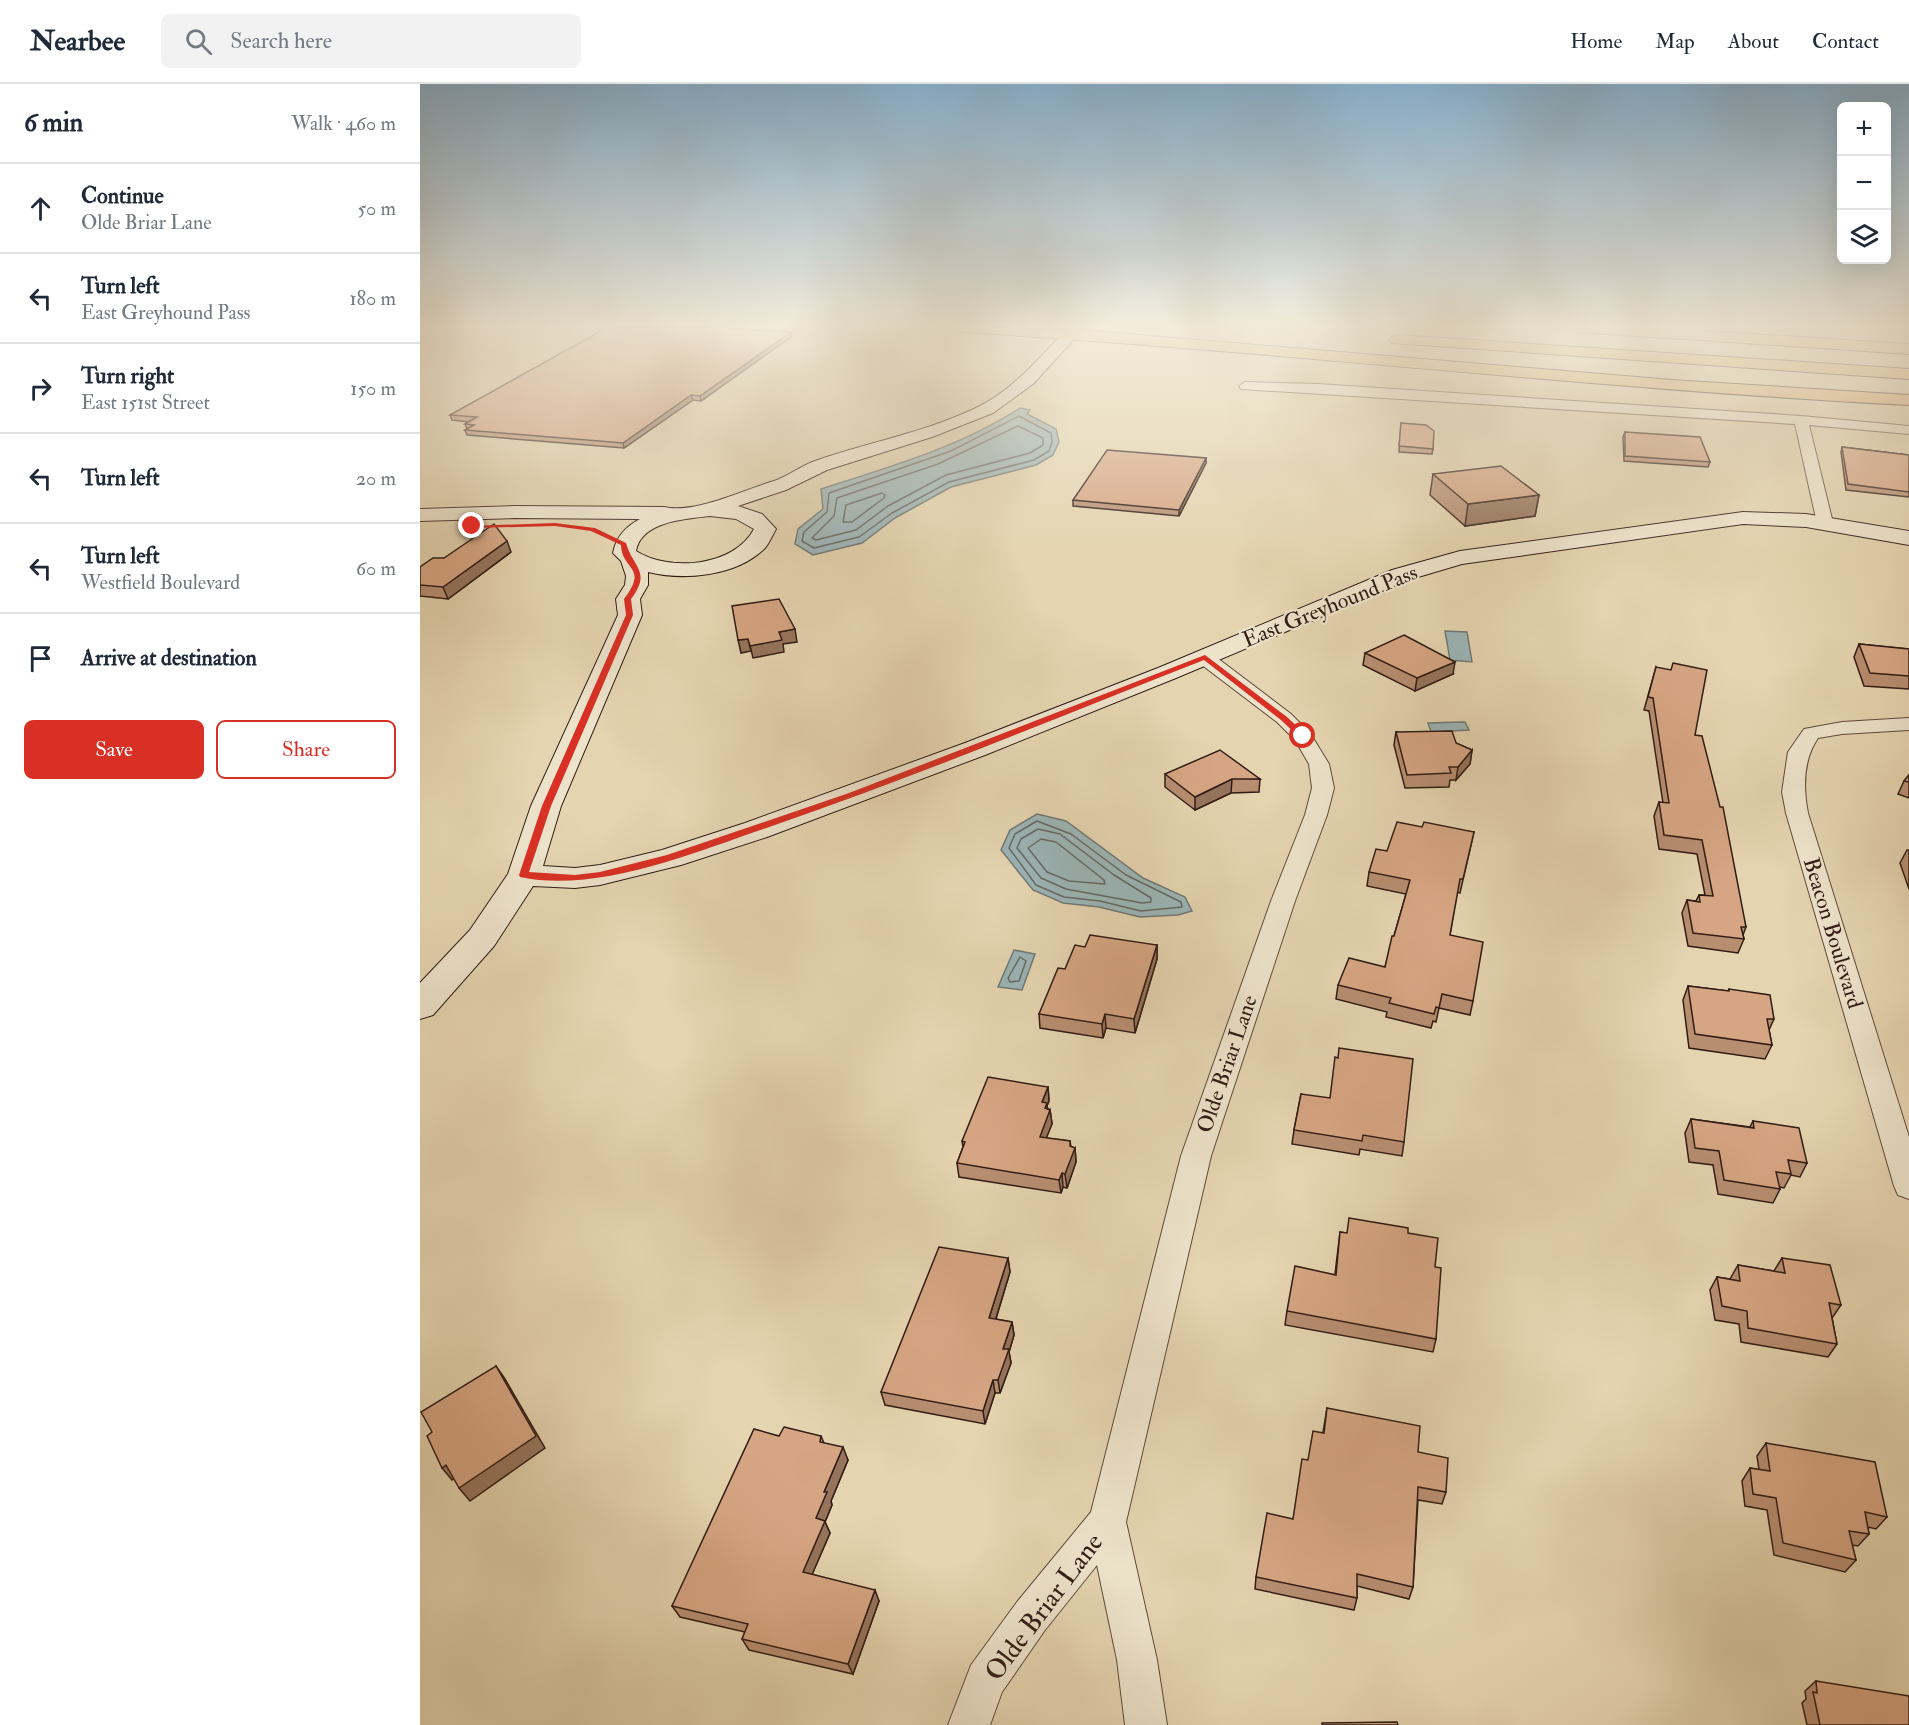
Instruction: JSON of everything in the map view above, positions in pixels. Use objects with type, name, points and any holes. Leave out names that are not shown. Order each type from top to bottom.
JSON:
[{"type":"street","points":[[961,419],[982,404]]},
{"type":"street","points":[[710,510],[767,488],[779,486],[820,466],[925,433],[987,409],[995,404]]},
{"type":"street","points":[[1553,404],[1800,420],[1909,430]]},
{"type":"street","points":[[1800,420],[1825,523]]},
{"type":"street","points":[[760,521],[770,498],[781,490],[779,486]]},
{"type":"street","points":[[420,515],[710,510],[748,515],[760,521],[765,529],[763,539],[754,549],[738,558],[716,564],[668,570],[647,567],[617,544],[582,527],[555,524],[420,530]]},
{"type":"street","points":[[617,544],[646,525],[687,512]]},
{"type":"street","name":"East Greyhound Pass","points":[[524,875],[575,878],[600,875],[670,858],[852,795],[1205,657],[1415,569],[1460,558],[1743,518],[1782,518],[1825,523],[1909,538]]},
{"type":"street","points":[[617,544],[639,575],[637,586],[628,599],[630,615]]},
{"type":"street","points":[[420,1006],[482,938],[524,875],[546,806],[630,615],[660,593],[716,564]]},
{"type":"street","name":"Olde Briar Lane","points":[[969,1725],[986,1680],[1031,1616],[1107,1522],[1196,1156],[1283,902],[1316,815],[1323,788],[1318,764],[1303,736],[1284,718],[1205,657]]},
{"type":"street","name":"Beacon Boulevard","points":[[1909,724],[1810,733],[1798,752],[1793,792],[1800,824],[1909,1186]]},
{"type":"street","name":"Olde Briar Lane","points":[[1107,1522],[1137,1660],[1146,1725]]},
{"type":"water","points":[[1020,408],[1030,410],[1027,414],[1056,429],[1059,442],[1053,455],[1036,465],[951,487],[895,518],[862,543],[813,555],[795,544],[798,529],[823,509],[821,489],[949,445]]},
{"type":"water","points":[[1445,631],[1467,632],[1472,662],[1450,660]]},
{"type":"water","points":[[1465,722],[1469,730],[1431,732],[1428,723]]},
{"type":"water","points":[[1037,814],[1066,821],[1143,878],[1185,897],[1192,911],[1178,915],[1140,917],[1099,907],[1063,903],[1033,890],[1001,850],[1010,830]]},
{"type":"water","points":[[1014,950],[1035,954],[1022,990],[998,987]]},
{"type":"building","points":[[471,404],[679,404],[623,443],[465,430],[474,425],[465,424],[477,417],[450,415]]},
{"type":"building","points":[[1401,423],[1426,425],[1434,431],[1433,449],[1399,446]]},
{"type":"building","points":[[1625,432],[1700,437],[1710,462],[1625,456]]},
{"type":"building","points":[[1842,447],[1909,455],[1909,492],[1848,484]]},
{"type":"building","points":[[1107,450],[1206,458],[1179,510],[1073,500]]},
{"type":"building","points":[[1501,466],[1539,495],[1468,504],[1433,474]]},
{"type":"building","points":[[494,524],[507,541],[443,587],[420,585],[420,567],[433,558],[444,558]]},
{"type":"building","points":[[779,599],[795,629],[779,632],[782,640],[750,646],[748,639],[738,640],[732,606]]},
{"type":"building","points":[[1404,635],[1455,662],[1417,678],[1365,653]]},
{"type":"building","points":[[1859,644],[1909,649],[1909,676],[1870,673]]},
{"type":"building","points":[[1673,663],[1707,670],[1695,735],[1702,736],[1720,807],[1723,807],[1746,927],[1741,927],[1744,939],[1693,933],[1687,900],[1700,902],[1699,895],[1713,896],[1702,840],[1664,835],[1659,802],[1669,803],[1653,698],[1648,697],[1656,667],[1671,670]]},
{"type":"building","points":[[1452,731],[1456,743],[1472,750],[1458,767],[1449,767],[1451,773],[1407,775],[1396,732]]},
{"type":"building","points":[[1220,750],[1260,779],[1232,779],[1195,797],[1165,774]]},
{"type":"building","points":[[1397,822],[1422,827],[1424,822],[1474,832],[1463,879],[1460,879],[1450,935],[1483,942],[1473,1001],[1442,994],[1439,1008],[1436,1007],[1434,1014],[1389,1003],[1391,998],[1338,985],[1349,958],[1385,967],[1392,936],[1394,936],[1410,880],[1369,872],[1376,849],[1387,851]]},
{"type":"building","points":[[1090,935],[1157,945],[1134,1019],[1105,1014],[1102,1024],[1039,1014],[1058,968],[1065,969],[1075,945],[1085,947]]},
{"type":"building","points":[[1688,986],[1770,995],[1774,1019],[1767,1019],[1772,1045],[1695,1034]]},
{"type":"building","points":[[1339,1048],[1413,1059],[1404,1142],[1363,1135],[1362,1141],[1294,1130],[1301,1094],[1330,1098],[1335,1057],[1338,1058]]},
{"type":"building","points":[[988,1077],[1048,1087],[1042,1102],[1047,1103],[1045,1108],[1050,1110],[1040,1137],[1070,1141],[1070,1146],[1075,1148],[1065,1174],[1062,1173],[1059,1180],[957,1163],[965,1142],[962,1141]]},
{"type":"building","points":[[1691,1119],[1754,1128],[1753,1121],[1799,1128],[1807,1163],[1788,1160],[1791,1174],[1776,1172],[1780,1189],[1724,1180],[1719,1151],[1695,1148]]},
{"type":"building","points":[[1349,1218],[1408,1228],[1408,1233],[1438,1238],[1435,1267],[1441,1268],[1436,1339],[1287,1311],[1295,1266],[1336,1275],[1340,1232],[1347,1233]]},
{"type":"building","points":[[939,1247],[1008,1258],[989,1318],[1012,1322],[1003,1349],[1009,1349],[998,1380],[993,1380],[983,1411],[881,1392]]},
{"type":"building","points":[[1782,1258],[1830,1265],[1841,1305],[1829,1303],[1837,1344],[1748,1328],[1747,1311],[1722,1306],[1717,1277],[1740,1281],[1738,1265],[1785,1273]]},
{"type":"building","points":[[496,1366],[536,1436],[459,1488],[446,1465],[442,1468],[427,1436],[432,1432],[421,1412]]},
{"type":"building","points":[[1327,1408],[1420,1426],[1418,1452],[1448,1458],[1446,1492],[1418,1487],[1413,1587],[1357,1574],[1357,1598],[1256,1577],[1267,1513],[1293,1519],[1302,1459],[1308,1460],[1313,1431],[1324,1433]]},
{"type":"building","points":[[784,1427],[821,1436],[820,1442],[843,1447],[816,1518],[825,1521],[803,1572],[875,1590],[848,1664],[742,1639],[748,1624],[672,1606],[754,1429],[779,1436]]},
{"type":"building","points":[[1766,1443],[1875,1462],[1887,1517],[1865,1512],[1869,1534],[1849,1531],[1856,1560],[1783,1543],[1776,1498],[1753,1494],[1750,1468],[1770,1471]]},
{"type":"building","points":[[1816,1681],[1909,1696],[1909,1725],[1820,1725],[1813,1692],[1817,1693]]},
{"type":"building","points":[[1397,1722],[1398,1725],[1322,1725],[1322,1723]]},
{"type":"route","points":[[472,526],[555,524],[592,529],[624,544],[624,553],[632,561],[639,575],[637,586],[628,599],[630,615],[546,806],[524,875],[575,878],[600,875],[670,858],[852,795],[1205,657],[1284,718],[1303,736]]}]
